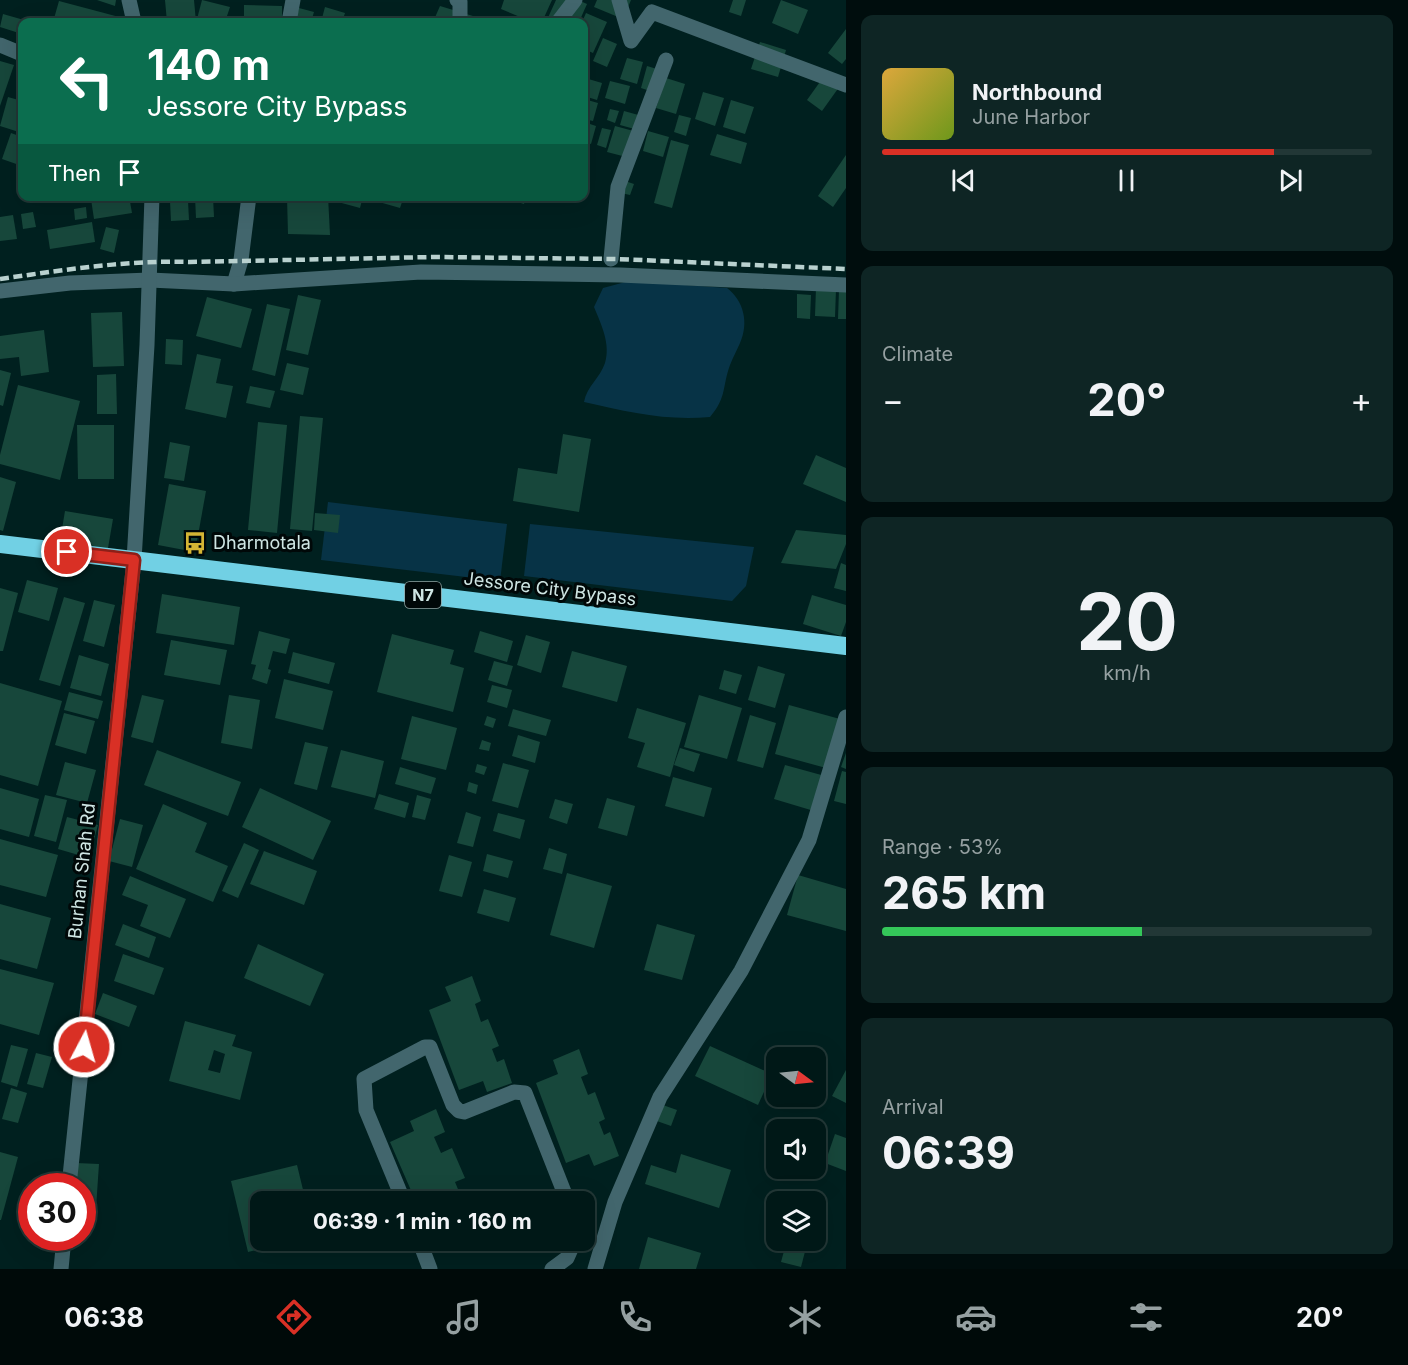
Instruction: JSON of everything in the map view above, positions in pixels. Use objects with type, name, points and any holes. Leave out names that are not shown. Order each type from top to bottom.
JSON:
[{"type":"highway","name":"Jessore City Bypass","points":[[0,544],[846,645]]},
{"type":"street","points":[[129,0],[133,18]]},
{"type":"street","points":[[290,18],[293,0]]},
{"type":"street","points":[[457,0],[460,2],[460,18]]},
{"type":"street","points":[[561,18],[575,0]]},
{"type":"street","points":[[619,0],[631,41],[652,12],[846,85]]},
{"type":"street","points":[[0,45],[18,52]]},
{"type":"street","points":[[611,259],[618,187],[666,60]]},
{"type":"street","name":"Burhan Shah Rd","points":[[70,1173],[134,560],[150,280],[152,201]]},
{"type":"street","points":[[234,284],[241,260],[248,201]]},
{"type":"street","points":[[0,291],[70,283],[150,280],[234,284],[421,272],[620,275],[846,285]]},
{"type":"street","points":[[595,1269],[615,1202],[660,1096],[741,971],[809,840],[846,717]]},
{"type":"street","points":[[399,1191],[366,1110],[364,1079],[425,1047],[430,1047],[453,1105],[459,1112],[514,1092],[525,1093],[564,1191]]},
{"type":"street","points":[[61,1269],[63,1251]]},
{"type":"street","points":[[423,1251],[430,1269]]},
{"type":"street","points":[[552,1269],[567,1258],[572,1251]]},
{"type":"water","points":[[629,281],[727,288],[737,299],[743,313],[743,335],[730,365],[722,398],[710,417],[662,417],[584,402],[607,356],[604,334],[594,307],[603,288]]},
{"type":"water","points":[[328,502],[507,524],[500,581],[321,560]]},
{"type":"water","points":[[530,524],[754,547],[746,586],[732,601],[524,576]]},
{"type":"building","points":[[97,0],[116,0],[115,6]]},
{"type":"building","points":[[165,0],[194,0],[196,18],[167,18]]},
{"type":"building","points":[[202,0],[230,7],[226,18],[197,18]]},
{"type":"building","points":[[504,0],[552,0],[544,18],[522,18],[501,9]]},
{"type":"building","points":[[556,0],[578,0],[587,4],[581,18],[548,18]]},
{"type":"building","points":[[597,0],[631,0],[623,19],[594,7]]},
{"type":"building","points":[[733,0],[746,0],[741,16],[729,12]]},
{"type":"building","points":[[781,0],[808,10],[798,34],[772,23]]},
{"type":"building","points":[[59,1],[123,18],[54,18]]},
{"type":"building","points":[[244,5],[282,6],[282,18],[244,18]]},
{"type":"building","points":[[440,6],[473,16],[472,18],[435,18]]},
{"type":"building","points":[[325,7],[345,13],[343,18],[322,18]]},
{"type":"building","points":[[299,8],[314,12],[312,18],[296,18]]},
{"type":"building","points":[[586,13],[607,22],[593,53],[588,51],[588,18],[584,18]]},
{"type":"building","points":[[3,14],[18,18],[18,33],[0,27]]},
{"type":"building","points":[[846,29],[846,59],[842,64],[828,53]]},
{"type":"building","points":[[603,38],[617,44],[607,67],[593,61]]},
{"type":"building","points":[[760,42],[786,50],[778,77],[751,69]]},
{"type":"building","points":[[627,58],[643,62],[637,84],[620,79]]},
{"type":"building","points":[[0,61],[14,65],[0,106]]},
{"type":"building","points":[[647,66],[657,69],[650,91],[641,88]]},
{"type":"building","points":[[827,72],[842,83],[822,111],[807,100]]},
{"type":"building","points":[[666,78],[685,84],[676,114],[656,108]]},
{"type":"building","points":[[588,79],[602,83],[597,100],[588,97]]},
{"type":"building","points":[[610,81],[630,86],[625,104],[605,98]]},
{"type":"building","points":[[703,92],[724,98],[715,126],[695,119]]},
{"type":"building","points":[[8,97],[18,100],[18,132],[0,126]]},
{"type":"building","points":[[588,100],[598,103],[593,121],[588,120]]},
{"type":"building","points":[[731,100],[754,107],[745,134],[723,127]]},
{"type":"building","points":[[610,109],[619,111],[615,123],[607,120]]},
{"type":"building","points":[[624,111],[642,116],[638,130],[620,125]]},
{"type":"building","points":[[679,115],[691,118],[686,136],[674,132]]},
{"type":"building","points":[[588,123],[596,126],[591,144],[588,143]]},
{"type":"building","points":[[615,126],[641,133],[634,159],[607,152]]},
{"type":"building","points":[[602,128],[611,130],[606,148],[597,145]]},
{"type":"building","points":[[648,131],[669,137],[663,157],[643,151]]},
{"type":"building","points":[[11,133],[18,136],[18,165],[2,159]]},
{"type":"building","points":[[717,134],[747,143],[741,164],[710,155]]},
{"type":"building","points":[[671,140],[689,145],[672,208],[654,203]]},
{"type":"building","points":[[846,155],[846,188],[833,207],[818,196]]},
{"type":"building","points":[[625,181],[634,184],[630,195],[621,193]]},
{"type":"building","points":[[91,201],[130,201],[132,213],[94,219]]},
{"type":"building","points":[[170,201],[188,201],[189,220],[171,221]]},
{"type":"building","points":[[195,201],[213,201],[214,217],[196,218]]},
{"type":"building","points":[[287,201],[328,201],[330,235],[288,234]]},
{"type":"building","points":[[338,201],[362,201],[360,208]]},
{"type":"building","points":[[379,201],[402,201],[400,208]]},
{"type":"building","points":[[86,207],[87,218],[75,220],[74,209]]},
{"type":"building","points":[[33,212],[36,227],[23,229],[21,214]]},
{"type":"building","points":[[13,215],[17,239],[0,241],[0,217]]},
{"type":"building","points":[[92,222],[95,242],[50,249],[47,230]]},
{"type":"building","points":[[106,227],[119,230],[114,253],[100,249]]},
{"type":"building","points":[[816,288],[836,289],[835,317],[815,316]]},
{"type":"building","points":[[839,290],[846,290],[846,319],[838,319]]},
{"type":"building","points":[[797,294],[811,295],[810,319],[797,318]]},
{"type":"building","points":[[298,295],[321,300],[308,355],[286,350]]},
{"type":"building","points":[[207,297],[252,309],[241,348],[196,336]]},
{"type":"building","points":[[267,304],[290,309],[275,376],[252,370]]},
{"type":"building","points":[[122,312],[124,366],[93,367],[91,313]]},
{"type":"building","points":[[44,330],[49,372],[21,376],[19,357],[0,359],[0,336]]},
{"type":"building","points":[[166,339],[183,340],[182,365],[165,364]]},
{"type":"building","points":[[197,354],[221,359],[216,383],[233,386],[226,418],[185,409]]},
{"type":"building","points":[[287,363],[309,368],[303,395],[280,390]]},
{"type":"building","points":[[0,370],[11,373],[3,406],[0,405]]},
{"type":"building","points":[[116,374],[117,414],[97,414],[97,375]]},
{"type":"building","points":[[18,385],[80,401],[60,480],[0,464],[0,455]]},
{"type":"building","points":[[250,386],[275,391],[270,408],[246,403]]},
{"type":"building","points":[[300,416],[323,418],[312,531],[290,529]]},
{"type":"building","points":[[258,422],[287,425],[277,533],[248,530]]},
{"type":"building","points":[[77,425],[114,425],[114,479],[78,479]]},
{"type":"building","points":[[563,434],[591,439],[579,512],[513,501],[518,468],[557,474]]},
{"type":"building","points":[[170,442],[190,446],[184,481],[164,478]]},
{"type":"building","points":[[816,455],[846,468],[846,502],[803,484]]},
{"type":"building","points":[[0,477],[16,482],[3,531],[0,530]]},
{"type":"building","points":[[169,484],[206,491],[195,552],[158,545]]},
{"type":"building","points":[[65,511],[113,519],[108,548],[60,541]]},
{"type":"building","points":[[315,513],[340,515],[338,533],[314,530]]},
{"type":"building","points":[[796,530],[846,535],[846,544],[836,569],[781,563]]},
{"type":"building","points":[[841,563],[846,565],[846,591],[834,588]]},
{"type":"building","points":[[27,580],[58,588],[49,621],[18,612]]},
{"type":"building","points":[[0,588],[18,593],[3,651],[0,651]]},
{"type":"building","points":[[162,594],[240,607],[234,645],[156,633]]},
{"type":"building","points":[[812,595],[846,605],[846,622],[841,636],[803,624]]},
{"type":"building","points":[[64,597],[85,603],[60,686],[39,680]]},
{"type":"building","points":[[94,600],[115,605],[104,647],[83,641]]},
{"type":"building","points":[[259,631],[290,639],[286,654],[273,651],[267,684],[252,679],[256,665],[251,664]]},
{"type":"building","points":[[480,631],[513,641],[507,662],[474,652]]},
{"type":"building","points":[[392,634],[454,650],[450,664],[464,668],[453,712],[377,692]]},
{"type":"building","points":[[526,635],[550,642],[541,673],[517,665]]},
{"type":"building","points":[[171,640],[227,650],[220,685],[164,675]]},
{"type":"building","points":[[572,651],[627,666],[617,702],[562,687]]},
{"type":"building","points":[[293,652],[335,663],[329,684],[288,673]]},
{"type":"building","points":[[79,655],[109,664],[101,696],[70,688]]},
{"type":"building","points":[[494,661],[513,666],[507,686],[488,680]]},
{"type":"building","points":[[758,666],[785,674],[775,708],[748,700]]},
{"type":"building","points":[[724,670],[742,675],[736,694],[719,689]]},
{"type":"building","points":[[284,679],[333,691],[323,730],[275,718]]},
{"type":"building","points":[[0,683],[62,701],[38,786],[0,775]]},
{"type":"building","points":[[492,685],[512,690],[507,708],[487,702]]},
{"type":"building","points":[[69,692],[103,701],[98,719],[64,710]]},
{"type":"building","points":[[142,695],[164,700],[153,743],[131,737]]},
{"type":"building","points":[[229,695],[260,700],[252,749],[221,743]]},
{"type":"building","points":[[699,695],[742,708],[727,759],[684,747]]},
{"type":"building","points":[[789,705],[840,719],[826,768],[775,754]]},
{"type":"building","points":[[637,708],[686,723],[670,777],[637,767],[645,743],[628,738]]},
{"type":"building","points":[[513,709],[551,720],[546,736],[508,726]]},
{"type":"building","points":[[64,713],[95,721],[86,754],[55,745]]},
{"type":"building","points":[[750,715],[776,723],[763,768],[737,761]]},
{"type":"building","points":[[412,716],[457,728],[446,770],[401,759]]},
{"type":"building","points":[[487,716],[496,719],[493,728],[484,725]]},
{"type":"building","points":[[518,735],[540,742],[535,763],[512,756]]},
{"type":"building","points":[[482,740],[491,743],[489,751],[479,749]]},
{"type":"building","points":[[305,742],[328,747],[317,790],[294,784]]},
{"type":"building","points":[[680,748],[700,754],[694,772],[674,765]]},
{"type":"building","points":[[157,750],[241,782],[228,816],[144,785]]},
{"type":"building","points":[[341,750],[384,761],[375,798],[331,787]]},
{"type":"building","points":[[846,753],[846,769],[841,767]]},
{"type":"building","points":[[65,762],[96,770],[87,803],[56,795]]},
{"type":"building","points":[[503,763],[529,770],[518,808],[492,801]]},
{"type":"building","points":[[477,764],[487,767],[484,775],[475,772]]},
{"type":"building","points":[[785,765],[825,776],[814,811],[774,799]]},
{"type":"building","points":[[400,767],[436,778],[431,794],[395,784]]},
{"type":"building","points":[[842,771],[846,772],[846,804],[834,801]]},
{"type":"building","points":[[673,777],[712,788],[704,817],[665,806]]},
{"type":"building","points":[[469,782],[478,785],[476,794],[467,791]]},
{"type":"building","points":[[0,788],[39,799],[29,837],[0,829]]},
{"type":"building","points":[[260,788],[331,821],[313,860],[242,827]]},
{"type":"building","points":[[379,794],[409,803],[405,818],[374,809]]},
{"type":"building","points":[[45,795],[67,800],[56,842],[34,836]]},
{"type":"building","points":[[417,795],[431,799],[425,820],[412,817]]},
{"type":"building","points":[[607,798],[635,806],[627,836],[598,828]]},
{"type":"building","points":[[555,799],[573,804],[567,824],[549,818]]},
{"type":"building","points":[[163,804],[207,823],[195,852],[228,866],[213,902],[136,869]]},
{"type":"building","points":[[466,812],[481,817],[473,847],[457,843]]},
{"type":"building","points":[[498,813],[525,820],[520,839],[493,831]]},
{"type":"building","points":[[67,817],[98,825],[89,858],[58,849]]},
{"type":"building","points":[[120,819],[143,825],[132,867],[109,861]]},
{"type":"building","points":[[0,839],[58,855],[46,897],[0,885]]},
{"type":"building","points":[[244,843],[259,850],[238,898],[222,891]]},
{"type":"building","points":[[549,848],[567,854],[562,874],[543,869]]},
{"type":"building","points":[[264,851],[317,871],[304,905],[250,884]]},
{"type":"building","points":[[487,854],[513,861],[508,878],[483,871]]},
{"type":"building","points":[[449,855],[472,862],[462,897],[439,891]]},
{"type":"building","points":[[567,873],[612,886],[594,948],[550,935]]},
{"type":"building","points":[[798,875],[846,889],[846,931],[787,915]]},
{"type":"building","points":[[130,876],[186,899],[170,938],[140,926],[148,905],[122,895]]},
{"type":"building","points":[[484,889],[516,898],[509,922],[477,913]]},
{"type":"building","points":[[0,904],[51,918],[37,969],[0,959]]},
{"type":"building","points":[[123,924],[156,937],[149,958],[115,945]]},
{"type":"building","points":[[657,924],[695,935],[682,980],[644,970]]},
{"type":"building","points":[[258,944],[324,974],[310,1006],[244,978]]},
{"type":"building","points":[[123,954],[164,968],[154,995],[114,981]]},
{"type":"building","points":[[0,969],[54,983],[39,1035],[0,1024]]},
{"type":"building","points":[[472,976],[481,1001],[475,1004],[481,1022],[488,1019],[499,1046],[492,1049],[497,1062],[504,1059],[512,1083],[487,1092],[483,1081],[459,1090],[429,1010],[451,1001],[445,987]]},
{"type":"building","points":[[103,993],[137,1006],[129,1027],[95,1014]]},
{"type":"building","points":[[185,1021],[236,1035],[232,1046],[252,1052],[240,1100],[169,1081]],"holes":[[[214,1050],[225,1054],[220,1073],[208,1070]]]},
{"type":"building","points":[[11,1045],[28,1049],[17,1087],[1,1082]]},
{"type":"building","points":[[710,1046],[766,1071],[766,1087],[758,1105],[695,1076]]},
{"type":"building","points":[[579,1049],[588,1074],[581,1077],[588,1095],[595,1092],[605,1119],[599,1122],[604,1135],[610,1132],[619,1156],[594,1166],[589,1154],[566,1163],[536,1083],[558,1074],[553,1060]]},
{"type":"building","points":[[36,1053],[52,1057],[43,1088],[27,1084]]},
{"type":"building","points":[[846,1070],[846,1103],[832,1096]]},
{"type":"building","points":[[11,1088],[27,1093],[18,1123],[2,1119]]},
{"type":"building","points":[[660,1104],[677,1110],[671,1126],[654,1120]]},
{"type":"building","points":[[436,1109],[445,1132],[434,1137],[441,1153],[452,1148],[465,1178],[455,1182],[459,1191],[411,1191],[390,1142],[414,1131],[410,1121]]},
{"type":"building","points":[[835,1134],[846,1138],[846,1171],[826,1163]]},
{"type":"building","points":[[0,1152],[18,1157],[1,1220],[0,1220]]},
{"type":"building","points":[[681,1154],[731,1170],[719,1208],[645,1184],[651,1165],[676,1173]]},
{"type":"building","points":[[76,1163],[99,1164],[96,1208],[96,1173],[75,1173]]},
{"type":"building","points":[[297,1165],[303,1191],[250,1191],[250,1251],[252,1251],[248,1252],[231,1181]]},
{"type":"building","points":[[648,1237],[701,1253],[696,1269],[639,1269]]},
{"type":"building","points":[[784,1251],[805,1251],[801,1267],[781,1262]]},
{"type":"railway","points":[[0,279],[95,266],[142,263],[434,257],[617,259],[846,269]]},
{"type":"place","name":"Dharmotala","points":[[195,543]]},
{"type":"route","points":[[67,552],[134,560],[84,1047]]}]
